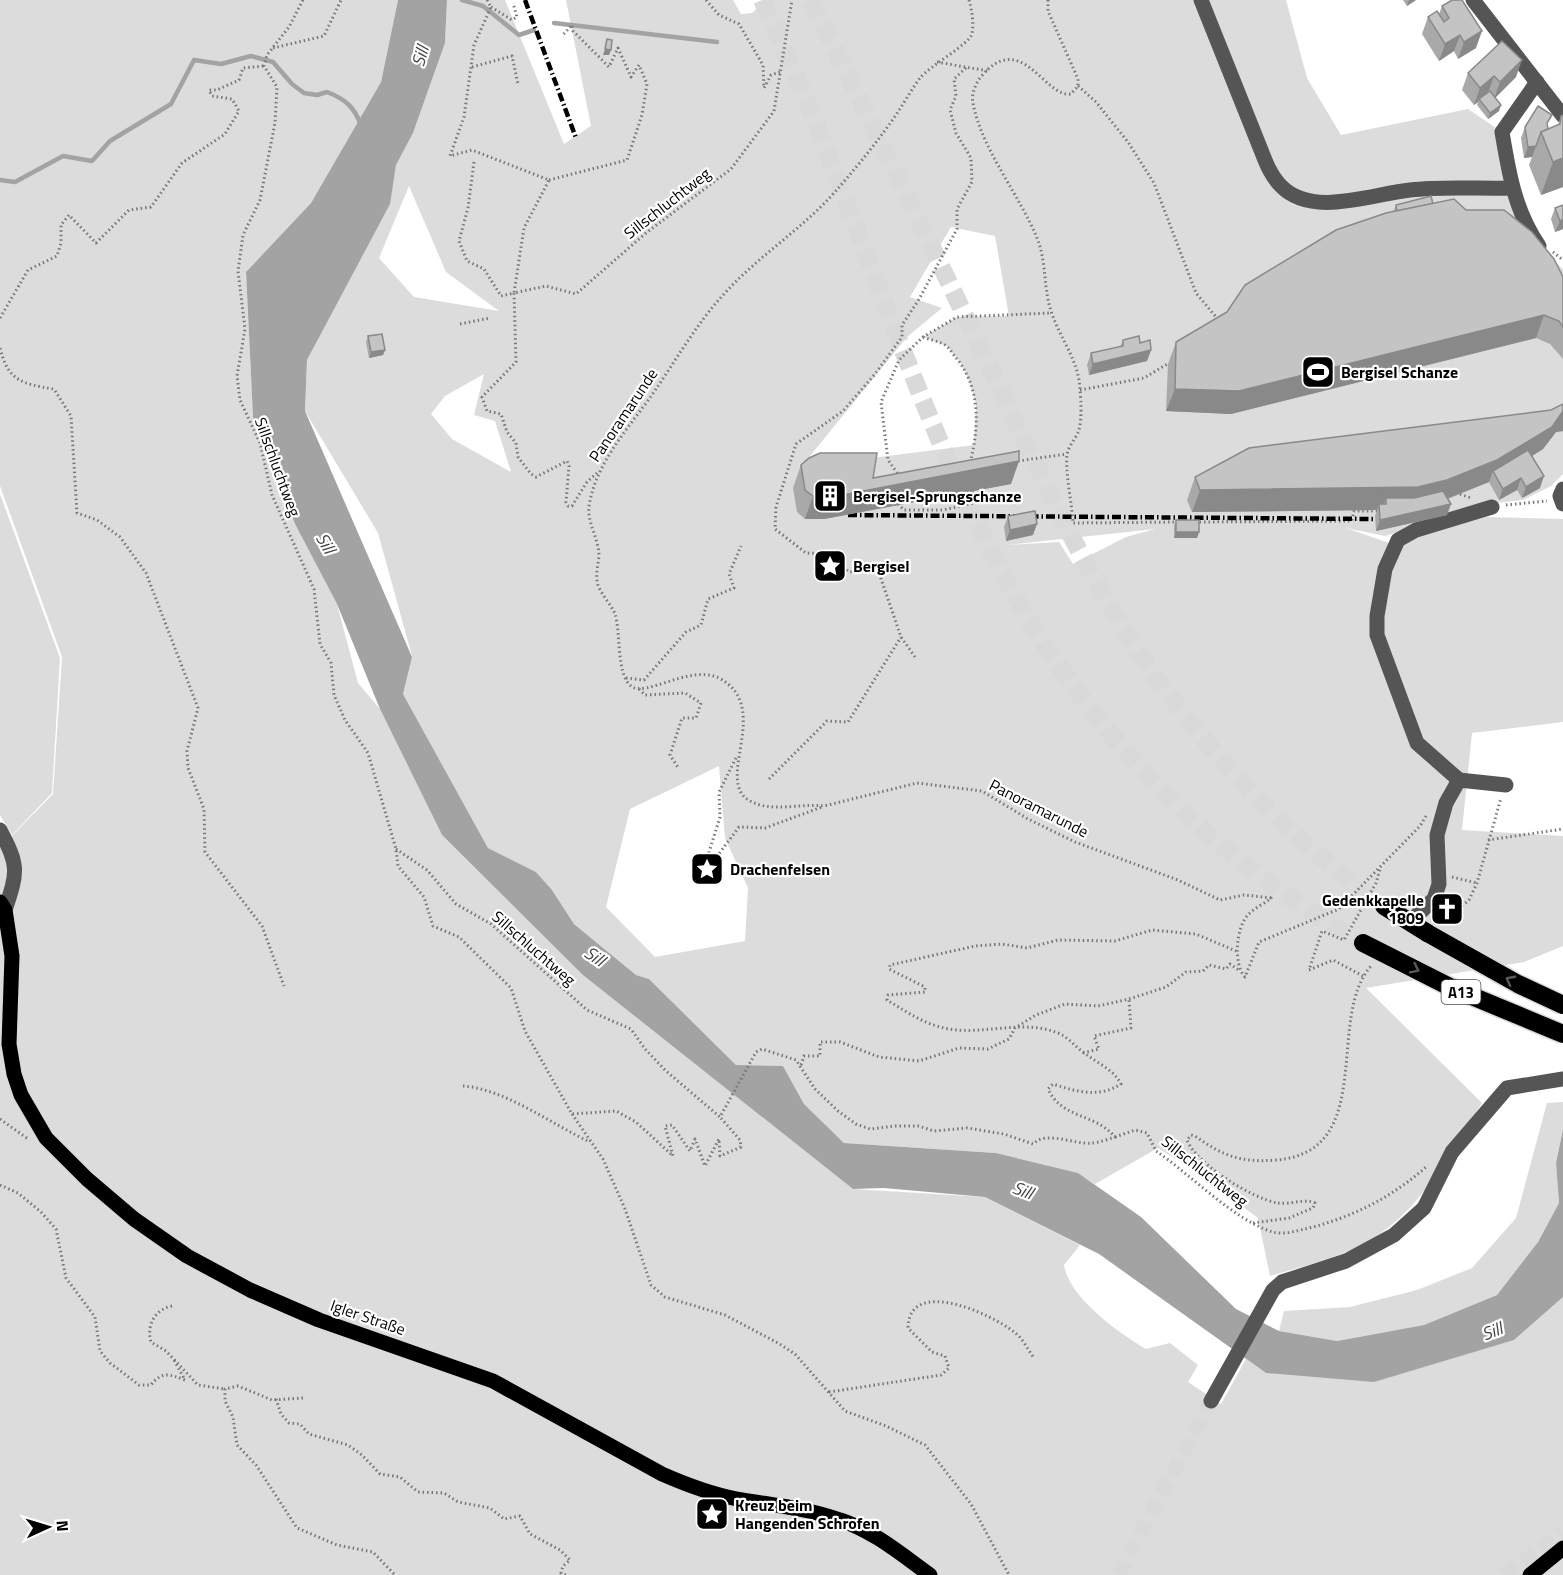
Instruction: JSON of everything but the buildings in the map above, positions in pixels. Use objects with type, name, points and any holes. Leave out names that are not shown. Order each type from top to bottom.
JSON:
[{"type":"highway","name":"A13","points":[[1384,906],[1518,984],[1563,1005]]},
{"type":"highway","name":"A13","points":[[1363,943],[1450,987],[1563,1034]]},
{"type":"main road","name":"Igler Straße","points":[[2,906],[12,956],[9,1044],[14,1074],[21,1095],[46,1138],[87,1179],[134,1219],[187,1256],[250,1290],[319,1320],[493,1381],[684,1484],[735,1498],[817,1512],[866,1530],[930,1575]]},
{"type":"main road","points":[[1530,1575],[1563,1548]]},
{"type":"street","points":[[1202,0],[1261,150],[1270,171],[1282,187],[1311,201],[1336,202],[1413,189],[1511,188]]},
{"type":"street","points":[[1473,0],[1563,116]]},
{"type":"street","points":[[1538,82],[1502,132],[1511,188],[1529,231],[1549,264]]},
{"type":"street","points":[[1492,507],[1416,530],[1398,540],[1385,569],[1377,616],[1377,635],[1417,743],[1437,764],[1459,780],[1506,785]]},
{"type":"street","points":[[1410,922],[1434,899],[1439,884],[1437,836],[1446,803],[1459,780]]},
{"type":"street","points":[[0,830],[6,851],[15,860],[15,880],[2,906]]},
{"type":"street","points":[[1211,1401],[1263,1307],[1282,1282],[1346,1261],[1394,1235],[1424,1208],[1452,1152],[1507,1088],[1559,1080]]},
{"type":"path","points":[[0,318],[28,270],[57,256],[61,243],[61,225],[69,215],[96,243],[129,210],[151,207],[182,163],[225,134],[239,111],[232,99],[212,96],[208,90],[217,90],[239,80],[243,68],[264,66],[271,48],[289,27],[303,0]]},
{"type":"path","points":[[271,48],[324,36],[341,0]]},
{"type":"path","points":[[487,0],[490,10],[474,45],[464,117],[450,156],[472,150],[549,180],[627,160],[642,115],[647,84],[639,65],[631,78],[618,48],[609,67],[573,31],[571,20]]},
{"type":"path","points":[[706,0],[718,15],[739,24],[763,65],[764,87],[771,75],[780,72]]},
{"type":"path","name":"Sillschluchtweg","points":[[514,293],[546,286],[576,294],[646,232],[731,169],[774,111],[792,0]]},
{"type":"path","name":"Panoramarunde","points":[[625,678],[615,613],[597,582],[599,557],[589,507],[599,471],[723,294],[833,194],[896,115],[921,76],[961,46],[972,34],[969,0]]},
{"type":"path","points":[[1048,0],[1048,11],[1078,79],[1078,86],[1071,94],[1064,95],[1057,92],[1034,68],[1019,61],[1001,62],[981,76],[974,87],[972,101],[997,161],[1029,218],[1041,246],[1051,313],[1077,368],[1080,390],[1079,430],[1067,454],[1073,523],[1352,521],[1354,511],[1381,510]]},
{"type":"path","points":[[490,10],[512,21],[517,17],[513,3]]},
{"type":"path","points":[[562,36],[572,25]]},
{"type":"path","points":[[472,67],[512,56],[518,84]]},
{"type":"path","points":[[937,62],[989,71]]},
{"type":"path","name":"Sillschluchtweg","points":[[264,66],[277,87],[275,123],[260,200],[243,235],[238,271],[245,329],[237,376],[240,400],[260,443],[272,495],[314,589],[320,644],[331,663],[334,695],[345,720],[368,753],[396,849],[427,870],[456,904],[491,924],[587,1010],[631,1029],[645,1049],[666,1071],[720,1117],[740,1140],[741,1147],[720,1156],[719,1139],[705,1166],[695,1139],[690,1151],[672,1125],[665,1126],[674,1156],[636,1122],[616,1111],[573,1114]]},
{"type":"path","points":[[915,657],[901,637],[878,570],[849,572],[829,554],[806,553],[775,529],[776,507],[796,444],[843,411],[876,374],[902,337],[902,325],[918,301],[957,229],[957,209],[972,182],[971,158],[956,133],[950,110],[956,96],[954,79],[968,66]]},
{"type":"path","points":[[1078,86],[1096,102],[1122,134],[1154,183],[1196,293],[1216,317]]},
{"type":"path","points":[[474,162],[468,208],[459,241],[467,261],[484,269],[501,296],[514,293]]},
{"type":"path","points":[[549,180],[524,228],[514,293],[516,362],[482,397],[488,411],[501,414],[507,432],[516,443],[518,457],[531,474],[536,477],[567,460],[569,466],[566,502],[568,506],[572,506],[587,482],[599,471]]},
{"type":"path","points":[[898,488],[900,476],[888,460],[881,402],[899,360],[922,337],[957,317],[1051,313]]},
{"type":"path","points":[[460,324],[490,318]]},
{"type":"path","points":[[922,337],[946,346],[961,364],[970,383],[976,404],[975,445],[968,469],[974,467]]},
{"type":"path","points":[[0,348],[5,368],[26,385],[54,389],[71,416],[77,513],[97,520],[120,537],[146,573],[198,708],[187,751],[188,768],[204,809],[205,852],[262,926],[284,986]]},
{"type":"path","points":[[1080,390],[1144,378],[1176,359]]},
{"type":"path","points":[[1011,462],[1067,454]]},
{"type":"path","points":[[892,498],[904,510],[943,510],[974,503],[970,480]]},
{"type":"path","points":[[1461,494],[1492,507],[1562,498]]},
{"type":"path","points":[[625,678],[644,680],[686,632],[701,625],[708,599],[734,588],[729,574],[741,546]]},
{"type":"path","points":[[769,779],[827,721],[849,722],[901,637]]},
{"type":"path","name":"Panoramarunde","points":[[639,690],[648,689],[682,676],[718,677],[731,688],[744,710],[743,737],[737,756],[738,778],[747,800],[777,808],[809,804],[824,806],[917,783],[982,790],[1028,819],[1075,842],[1178,880],[1220,900],[1244,895],[1271,898],[1246,916],[1236,951],[1240,971]]},
{"type":"path","points":[[625,678],[631,687],[645,695],[685,693],[701,703],[696,718],[682,718],[670,755],[679,769]]},
{"type":"path","points":[[737,756],[719,792],[720,817],[705,865],[709,867],[739,827],[765,828],[824,806]]},
{"type":"path","points":[[1506,785],[1487,840],[1563,830]]},
{"type":"path","points":[[801,1065],[804,1056],[819,1056],[820,1042],[840,1042],[879,1057],[919,1061],[959,1048],[988,1049],[1009,1039],[1015,1028],[1036,1015],[1065,1004],[1098,1006],[1129,999],[1166,987],[1186,972],[1203,971],[1209,965],[1226,969],[1230,964],[1245,977],[1259,942],[1339,909],[1420,826],[1430,809]]},
{"type":"path","points":[[396,849],[398,866],[424,897],[433,926],[459,937],[511,988],[525,1031],[573,1114],[603,1159],[625,1209],[651,1284],[665,1297],[725,1315],[778,1343],[795,1354],[845,1411],[885,1426],[925,1445],[971,1504],[1009,1575]]},
{"type":"path","name":"Sillschluchtweg","points":[[1115,1137],[1135,1130],[1147,1133],[1156,1151],[1254,1223],[1289,1218],[1313,1208],[1315,1203],[1309,1201],[1280,1203],[1260,1198],[1209,1168],[1187,1140],[1191,1136],[1194,1137],[1220,1154],[1237,1159],[1267,1161],[1296,1156],[1324,1136],[1338,1114],[1355,1005],[1363,976],[1333,960],[1309,970],[1322,932],[1344,940],[1376,883],[1381,866]]},
{"type":"path","points":[[720,1117],[756,1052],[762,1049],[789,1056],[801,1065],[812,1085],[838,1112],[856,1124],[870,1129],[895,1126],[918,1126],[934,1131],[967,1128],[1004,1134],[1033,1144],[1037,1140],[1048,1138],[1091,1143],[1115,1137],[1106,1125],[1068,1112],[1052,1099],[1048,1089],[1053,1084],[1098,1094],[1109,1092],[1121,1084],[1116,1074],[1057,1033],[1036,1028],[950,1029],[926,1023],[887,1000],[888,995],[925,992],[925,987],[889,969],[890,964],[975,946],[1002,944],[1028,948],[1058,940],[1115,941],[1152,930],[1196,934],[1236,951]]},
{"type":"path","points":[[1083,1053],[1099,1049],[1094,1036],[1131,1028],[1129,999]]},
{"type":"path","points":[[463,1086],[473,1086],[522,1106],[591,1143]]},
{"type":"path","points":[[0,1119],[32,1142],[46,1138]]},
{"type":"path","points":[[1254,1223],[1275,1233],[1324,1225],[1384,1200],[1428,1166]]},
{"type":"path","points":[[0,1185],[18,1193],[41,1212],[56,1229],[66,1278],[95,1317],[99,1351],[110,1363],[139,1384],[151,1385],[158,1376],[167,1374],[185,1380],[174,1360]]},
{"type":"path","points":[[830,1392],[941,1375],[949,1368],[945,1356],[932,1352],[908,1328],[908,1317],[918,1306],[935,1301],[958,1304],[1016,1332],[1034,1358]]},
{"type":"path","points":[[172,1306],[163,1308],[155,1315],[148,1333],[151,1342],[160,1346],[198,1385],[225,1389],[238,1386],[264,1398],[303,1398]]},
{"type":"path","points":[[225,1389],[225,1401],[233,1417],[237,1445],[256,1465],[297,1528],[337,1545],[374,1552],[395,1575]]},
{"type":"path","points":[[276,1399],[281,1414],[289,1423],[300,1424],[309,1434],[318,1438],[325,1437],[348,1445],[362,1455],[380,1474],[400,1477],[418,1492],[444,1493],[458,1502],[490,1508],[504,1519],[520,1516],[530,1534],[560,1550],[570,1560],[561,1573],[566,1575]]},
{"type":"shaded area","points":[[0,0],[398,0],[381,82],[311,203],[246,272],[253,417],[295,524],[337,604],[358,683],[380,709],[442,835],[584,975],[853,1189],[985,1197],[1080,1245],[1064,1265],[1075,1290],[1085,1302],[1122,1334],[1146,1349],[1170,1343],[1198,1365],[1188,1382],[1221,1404],[1246,1359],[1266,1373],[1514,1340],[1563,1297],[1563,1575],[0,1575],[0,848],[53,794],[62,657],[0,486]]},
{"type":"shaded area","points":[[447,0],[505,0],[564,144],[591,126],[566,0],[733,0],[741,14],[752,13],[766,0],[1286,0],[1307,78],[1341,135],[1468,109],[1502,132],[1514,213],[1523,234],[1563,269],[1563,474],[1551,486],[1523,500],[1496,503],[1385,536],[1346,528],[1389,543],[1486,517],[1563,519],[1563,722],[1472,733],[1462,830],[1563,836],[1563,946],[1524,962],[1366,988],[1482,1103],[1425,1190],[1412,1206],[1381,1233],[1355,1248],[1327,1259],[1270,1276],[1258,1218],[1192,1169],[1158,1148],[1095,1184],[1077,1173],[996,1153],[844,1143],[804,1104],[783,1066],[736,1065],[649,979],[636,975],[574,924],[552,890],[536,872],[488,848],[403,694],[412,656],[378,533],[305,411],[307,360],[389,204],[396,165],[413,133],[445,43]],"holes":[[[409,186],[446,272],[499,311],[414,297],[379,258]],[[951,227],[995,236],[1009,316],[957,317],[923,337],[947,346],[961,364],[970,383],[976,404],[974,445],[801,467],[907,337],[942,308],[910,297]],[[484,374],[474,415],[495,421],[511,472],[452,439],[431,414],[445,396]],[[1155,529],[1126,537],[1073,564],[1059,542],[1006,545]],[[719,766],[725,838],[748,888],[745,941],[655,957],[606,907],[630,809]]]},
{"type":"shaded area","points":[[0,494],[60,658],[52,793],[12,835],[0,815]]},
{"type":"shaded area","points":[[1563,1102],[1563,1129],[1556,1163],[1559,1203],[1538,1242],[1497,1295],[1424,1325],[1337,1341],[1279,1331],[1284,1311],[1350,1307],[1417,1290],[1472,1268],[1516,1218],[1547,1103]]},
{"type":"water","name":"Sill","points":[[398,0],[447,0],[445,43],[413,133],[396,165],[390,204],[307,360],[305,411],[412,657],[403,694],[488,848],[536,872],[552,890],[574,924],[636,975],[649,979],[736,1065],[783,1066],[804,1104],[844,1143],[996,1153],[1078,1173],[1141,1217],[1236,1309],[1279,1331],[1337,1341],[1424,1325],[1497,1295],[1538,1242],[1559,1203],[1556,1163],[1563,1129],[1563,1297],[1514,1340],[1374,1382],[1266,1373],[1099,1254],[985,1197],[884,1188],[853,1189],[583,975],[442,835],[380,709],[337,604],[295,524],[253,417],[246,272],[311,203],[381,82]]},
{"type":"waterway","points":[[462,0],[483,6],[519,35],[534,30]]},
{"type":"waterway","points":[[554,23],[717,42]]},
{"type":"waterway","points":[[0,180],[15,182],[63,156],[92,161],[110,141],[171,104],[194,60],[221,64],[251,56],[273,62],[292,84],[304,93],[317,95],[327,92],[344,101],[356,114],[361,126]]},
{"type":"tunnel","points":[[762,0],[821,136],[900,344],[957,481],[989,548],[1022,608],[1059,666],[1101,722],[1146,774],[1195,822],[1248,867],[1304,907],[1363,943]]},
{"type":"tunnel","points":[[811,0],[1057,508],[1119,621],[1167,693],[1222,760],[1283,823],[1315,852],[1384,906]]},
{"type":"tunnel","points":[[1118,1575],[1211,1401]]},
{"type":"tunnel","points":[[1504,1575],[1563,1533]]},
{"type":"railway","points":[[525,0],[576,138]]},
{"type":"railway","points":[[848,515],[1375,519]]},
{"type":"place","name":"Bergisel Schanze","points":[[1318,372]]},
{"type":"place","name":"Bergisel-Sprungschanze","points":[[830,496]]},
{"type":"place","name":"Bergisel","points":[[830,566]]},
{"type":"place","name":"Drachenfelsen","points":[[707,869]]},
{"type":"place","name":"Gedenkkapelle 1809","points":[[1447,909]]},
{"type":"place","name":"Kreuz beim Hangenden Schrofen","points":[[712,1514]]}]
